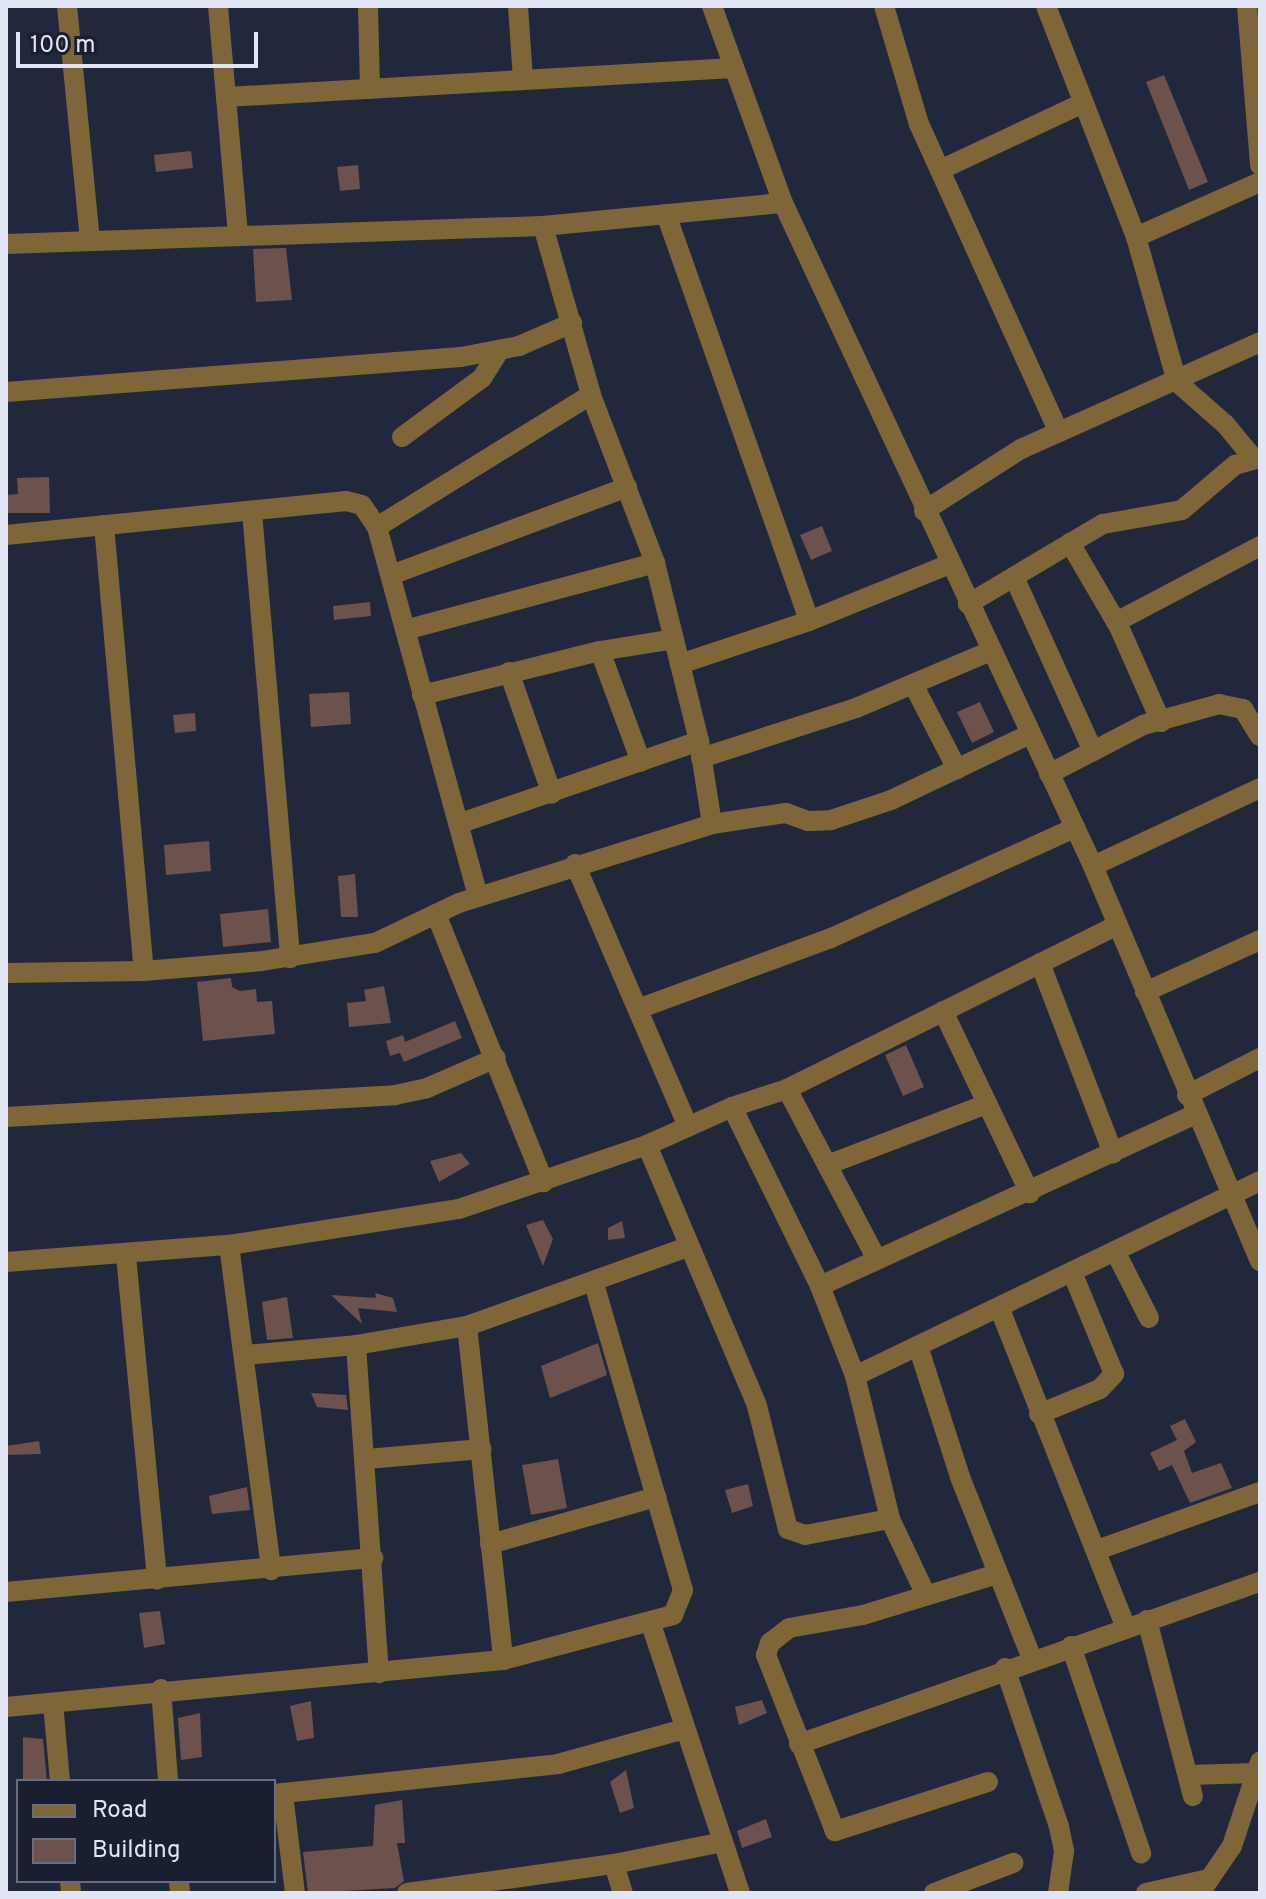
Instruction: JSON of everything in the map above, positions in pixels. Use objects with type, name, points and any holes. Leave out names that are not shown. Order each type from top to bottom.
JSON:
[{"type":"street","points":[[67,6],[90,241]]},
{"type":"street","points":[[218,6],[238,236]]},
{"type":"street","points":[[368,6],[370,89]]},
{"type":"street","points":[[518,6],[523,80]]},
{"type":"street","points":[[712,6],[783,203],[924,511],[1093,866],[1229,1196],[1260,1261]]},
{"type":"street","points":[[884,6],[919,124],[1059,432]]},
{"type":"street","points":[[968,604],[1070,543],[1120,518],[1182,510],[1235,465],[1257,458],[1225,424],[1177,382],[1136,237],[1081,104],[1046,6]]},
{"type":"street","points":[[1247,6],[1260,165]]},
{"type":"street","points":[[226,97],[733,68]]},
{"type":"street","points":[[940,170],[1081,104]]},
{"type":"street","points":[[1136,237],[1260,182]]},
{"type":"street","points":[[6,244],[543,226],[783,203]]},
{"type":"street","points":[[666,214],[809,621]]},
{"type":"street","points":[[543,226],[591,395],[655,563],[700,750],[712,824]]},
{"type":"street","points":[[6,392],[499,351],[572,323]]},
{"type":"street","points":[[924,511],[1021,449],[1177,382],[1260,342]]},
{"type":"street","points":[[402,437],[482,378],[499,351]]},
{"type":"street","points":[[377,527],[591,395]]},
{"type":"street","points":[[391,575],[627,487]]},
{"type":"street","points":[[6,535],[346,501],[362,505],[377,527],[422,695],[461,823],[478,896]]},
{"type":"street","points":[[252,512],[290,958]]},
{"type":"street","points":[[104,525],[144,971]]},
{"type":"street","points":[[1070,543],[1116,622],[1161,722]]},
{"type":"street","points":[[1116,622],[1260,546]]},
{"type":"street","points":[[405,630],[655,563]]},
{"type":"street","points":[[680,664],[809,621],[950,564]]},
{"type":"street","points":[[1014,577],[1093,751]]},
{"type":"street","points":[[422,695],[600,651],[674,639]]},
{"type":"street","points":[[600,651],[641,762]]},
{"type":"street","points":[[461,823],[641,762],[700,750],[913,684],[991,651]]},
{"type":"street","points":[[509,672],[552,794]]},
{"type":"street","points":[[913,684],[957,769]]},
{"type":"street","points":[[1049,774],[1161,722],[1234,703],[1260,736]]},
{"type":"street","points":[[6,973],[144,971],[290,958],[375,943],[478,896],[712,824],[786,813],[808,821],[831,820],[957,769],[1030,734]]},
{"type":"street","points":[[1093,866],[1260,788]]},
{"type":"street","points":[[638,1009],[831,938],[1075,828]]},
{"type":"street","points":[[575,864],[688,1127]]},
{"type":"street","points":[[436,914],[544,1182]]},
{"type":"street","points":[[6,1262],[126,1256],[229,1245],[459,1209],[647,1145],[732,1107],[787,1089],[1117,925]]},
{"type":"street","points":[[1145,992],[1260,940]]},
{"type":"street","points":[[1040,963],[1113,1153]]},
{"type":"street","points":[[943,1011],[1030,1193]]},
{"type":"street","points":[[6,1117],[395,1095],[427,1088],[496,1058]]},
{"type":"street","points":[[820,1286],[1113,1153],[1260,1058]]},
{"type":"street","points":[[787,1089],[876,1258]]},
{"type":"street","points":[[827,1165],[987,1104]]},
{"type":"street","points":[[732,1107],[820,1286],[855,1376],[890,1519],[925,1593]]},
{"type":"street","points":[[647,1145],[757,1406],[788,1529],[805,1535],[890,1519]]},
{"type":"street","points":[[855,1376],[1260,1181]]},
{"type":"street","points":[[229,1245],[271,1570]]},
{"type":"street","points":[[245,1355],[356,1345],[467,1326],[594,1284],[688,1247]]},
{"type":"street","points":[[1115,1251],[1149,1318]]},
{"type":"street","points":[[126,1256],[157,1580]]},
{"type":"street","points":[[1039,1414],[1100,1389],[1114,1374],[1072,1272]]},
{"type":"street","points":[[6,1707],[161,1689],[379,1673],[503,1660],[651,1624],[673,1615],[683,1590],[594,1284]]},
{"type":"street","points":[[999,1307],[1126,1627]]},
{"type":"street","points":[[467,1326],[503,1660]]},
{"type":"street","points":[[356,1345],[367,1459],[379,1673]]},
{"type":"street","points":[[918,1346],[997,1574],[1032,1659]]},
{"type":"street","points":[[367,1459],[482,1449]]},
{"type":"street","points":[[1097,1550],[1260,1492]]},
{"type":"street","points":[[490,1544],[656,1497]]},
{"type":"street","points":[[6,1592],[271,1570],[373,1558]]},
{"type":"street","points":[[988,1782],[835,1831],[767,1661],[770,1643],[789,1628],[863,1615],[925,1593],[997,1574]]},
{"type":"street","points":[[799,1744],[1005,1668],[1260,1582]]},
{"type":"street","points":[[1147,1620],[1193,1796]]},
{"type":"street","points":[[651,1624],[740,1893]]},
{"type":"street","points":[[1071,1646],[1141,1853]]},
{"type":"street","points":[[1005,1668],[1059,1827],[1064,1851],[1058,1893]]},
{"type":"street","points":[[161,1689],[168,1779]]},
{"type":"street","points":[[53,1703],[60,1779]]},
{"type":"street","points":[[295,1893],[278,1794],[558,1764],[684,1729]]},
{"type":"street","points":[[1146,1893],[1204,1886],[1232,1846],[1258,1768],[1188,1775]]},
{"type":"street","points":[[407,1893],[614,1864],[723,1842]]},
{"type":"street","points":[[934,1893],[956,1889],[1013,1863]]},
{"type":"street","points":[[614,1864],[623,1893]]},
{"type":"building","points":[[1164,75],[1208,182],[1189,190],[1146,82]]},
{"type":"building","points":[[191,151],[193,168],[156,172],[154,155]]},
{"type":"building","points":[[358,165],[360,189],[340,191],[337,167]]},
{"type":"building","points":[[286,248],[292,300],[256,302],[253,249]]},
{"type":"building","points":[[49,477],[50,513],[6,513],[6,495],[18,494],[17,478]]},
{"type":"building","points":[[822,526],[832,551],[811,560],[800,535]]},
{"type":"building","points":[[370,602],[371,616],[334,620],[333,606]]},
{"type":"building","points":[[349,692],[351,724],[311,727],[309,694]]},
{"type":"building","points":[[980,702],[994,732],[972,743],[957,712]]},
{"type":"building","points":[[195,713],[196,731],[175,733],[173,715]]},
{"type":"building","points":[[209,841],[211,871],[166,875],[164,845]]},
{"type":"building","points":[[355,874],[358,917],[341,917],[338,876]]},
{"type":"building","points":[[268,909],[271,942],[223,947],[220,914]]},
{"type":"building","points":[[231,978],[232,987],[240,991],[256,989],[257,1002],[272,1001],[275,1034],[203,1041],[197,982]]},
{"type":"building","points":[[384,986],[391,1023],[349,1027],[347,1003],[366,1001],[364,990]]},
{"type":"building","points":[[455,1021],[462,1038],[404,1062],[400,1053],[390,1056],[386,1041],[403,1035],[405,1042]]},
{"type":"building","points":[[906,1045],[924,1087],[903,1096],[885,1055]]},
{"type":"building","points":[[461,1153],[470,1164],[439,1182],[430,1161]]},
{"type":"building","points":[[543,1220],[553,1239],[543,1266],[526,1225]]},
{"type":"building","points":[[622,1221],[625,1238],[608,1240],[608,1228]]},
{"type":"building","points":[[375,1293],[393,1298],[397,1312],[358,1308],[362,1324],[331,1295],[376,1298]]},
{"type":"building","points":[[287,1297],[293,1338],[267,1340],[262,1302]]},
{"type":"building","points":[[598,1343],[607,1375],[550,1398],[541,1366]]},
{"type":"building","points":[[311,1393],[346,1395],[348,1410],[317,1407]]},
{"type":"building","points":[[1185,1419],[1196,1442],[1184,1451],[1192,1473],[1221,1463],[1232,1488],[1190,1503],[1172,1465],[1159,1471],[1150,1453],[1177,1440],[1170,1426]]},
{"type":"building","points":[[39,1441],[41,1454],[6,1455],[6,1446]]},
{"type":"building","points":[[558,1459],[567,1508],[531,1515],[522,1465]]},
{"type":"building","points":[[748,1484],[753,1506],[732,1513],[725,1490]]},
{"type":"building","points":[[247,1487],[250,1510],[212,1514],[209,1496]]},
{"type":"building","points":[[160,1611],[165,1644],[144,1648],[139,1613]]},
{"type":"building","points":[[762,1700],[767,1713],[739,1725],[735,1707]]},
{"type":"building","points":[[311,1701],[314,1738],[297,1741],[290,1706]]},
{"type":"building","points":[[200,1713],[202,1757],[181,1760],[178,1718]]},
{"type":"building","points":[[23,1737],[43,1739],[47,1779],[23,1779]]},
{"type":"building","points":[[626,1770],[634,1808],[620,1813],[610,1782]]},
{"type":"building","points":[[402,1800],[405,1843],[397,1843],[404,1881],[395,1888],[308,1893],[303,1852],[373,1846],[375,1805]]},
{"type":"building","points":[[766,1819],[772,1837],[742,1848],[737,1831]]}]
